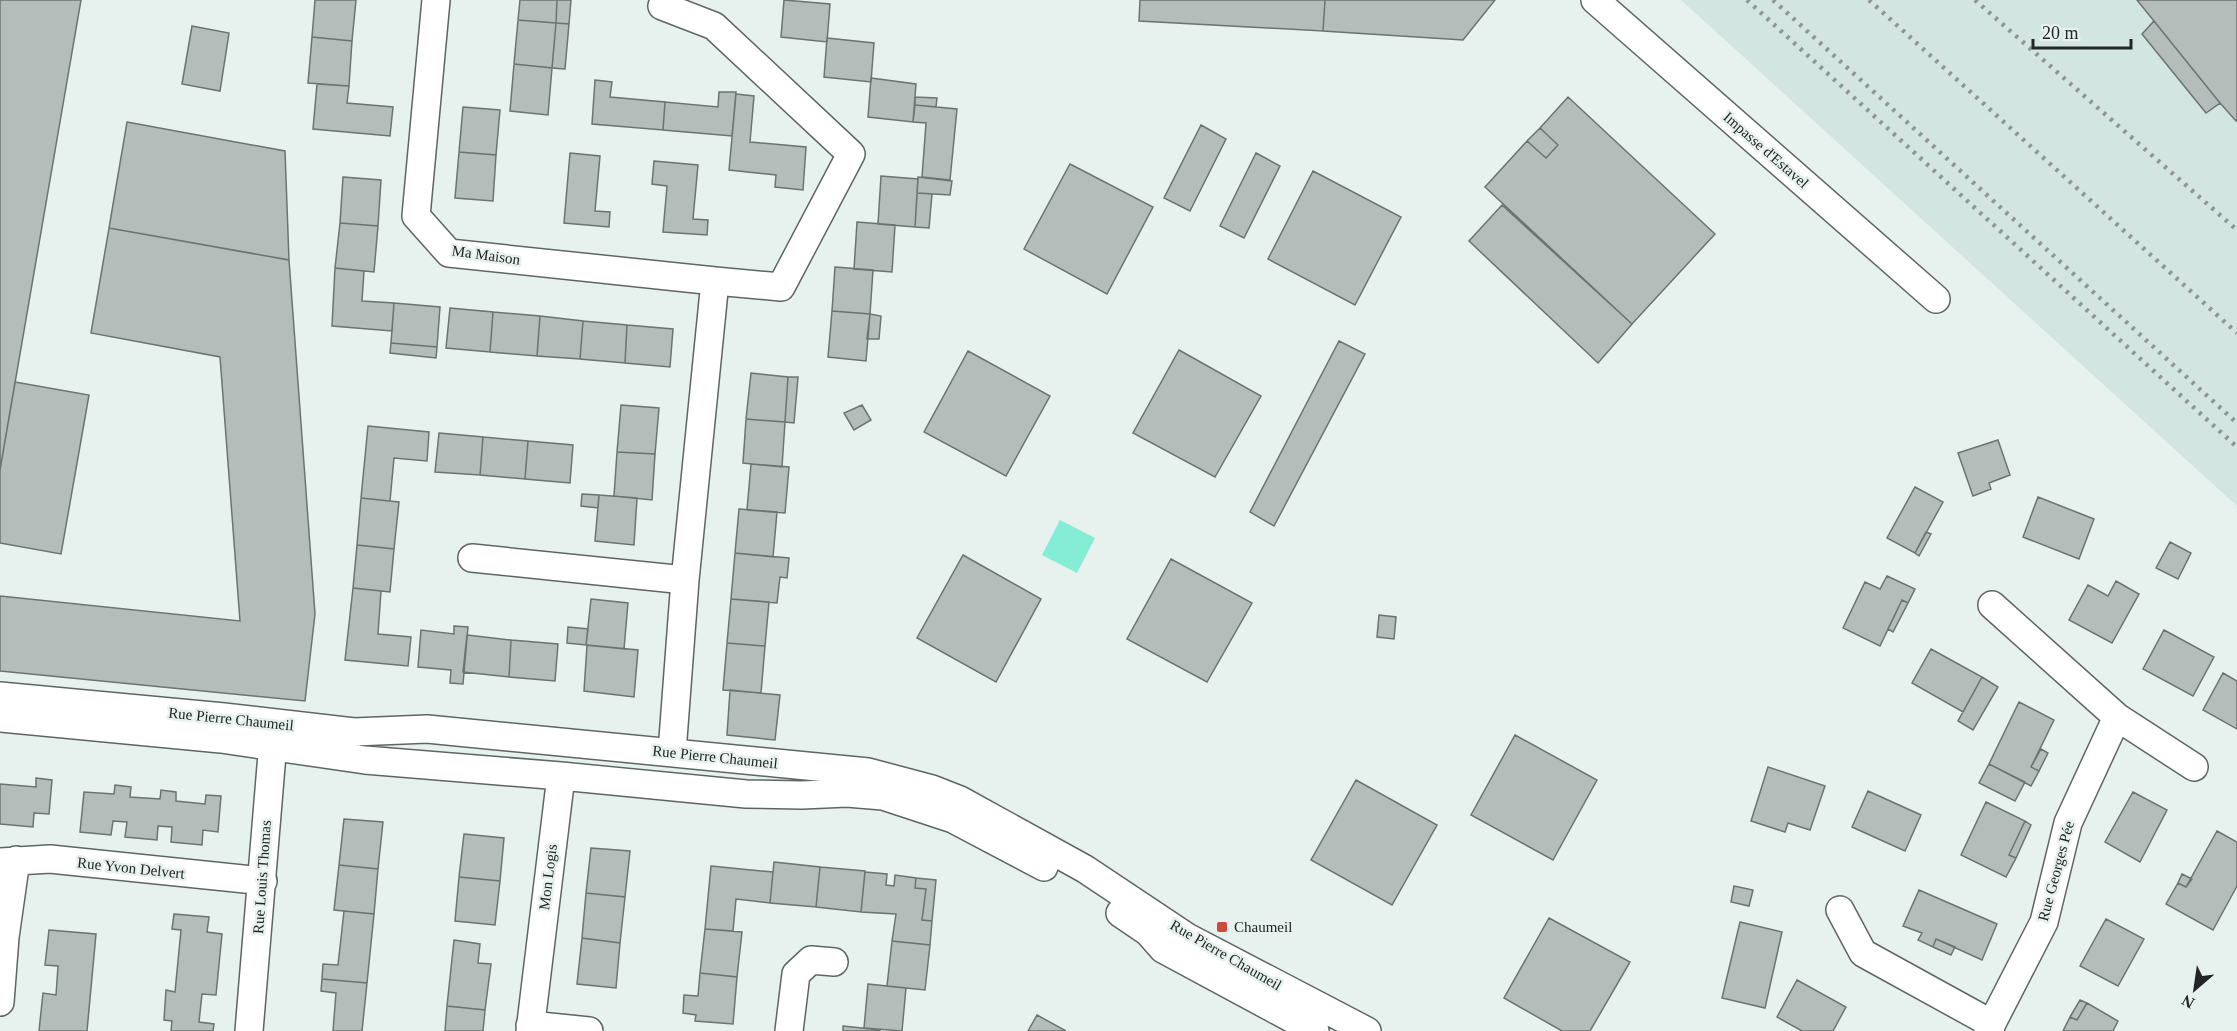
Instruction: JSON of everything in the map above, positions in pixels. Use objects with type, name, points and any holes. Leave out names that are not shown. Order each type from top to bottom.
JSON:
[{"type":"street","name":"Ma Maison","points":[[436,0],[416,216],[448,253],[781,287],[851,154],[714,26],[662,6]]},
{"type":"street","name":"Impasse d'Estavel","points":[[1595,0],[1936,299]]},
{"type":"street","points":[[633,783],[672,752],[685,580],[715,281]]},
{"type":"street","points":[[472,558],[685,580]]},
{"type":"street","points":[[1992,605],[2117,717],[2193,767]]},
{"type":"street","name":"Rue Pierre Chaumeil","points":[[0,696],[273,734],[365,760],[746,794],[847,793],[883,796],[926,808],[953,819],[1077,885],[1148,932],[1163,949],[1315,1031]]},
{"type":"street","name":"Rue Georges Pée","points":[[1840,910],[1863,953],[1990,1028],[2044,922],[2068,823],[2117,717]]},
{"type":"street","name":"Rue Pierre Chaumeil","points":[[0,718],[221,739],[273,734],[427,729],[868,772],[951,796],[1085,869],[1187,937],[1367,1031]]},
{"type":"street","name":"Rue Louis Thomas","points":[[249,1031],[273,734]]},
{"type":"street","points":[[523,738],[561,776]]},
{"type":"street","name":"Mon Logis","points":[[530,1028],[561,776]]},
{"type":"street","name":"Rue Yvon Delvert","points":[[8,861],[50,859],[262,881]]},
{"type":"street","points":[[0,1002],[8,861]]},
{"type":"street","points":[[789,1031],[796,974],[811,960],[834,962]]},
{"type":"street","points":[[530,1028],[589,1031]]},
{"type":"shaded area","points":[[1681,0],[2237,0],[2237,506]]},
{"type":"green space","points":[[1060,520],[1095,538],[1077,573],[1042,555]]},
{"type":"building","points":[[0,0],[81,0],[0,470]]},
{"type":"building","points":[[315,0],[356,0],[352,41],[312,37]]},
{"type":"building","points":[[520,0],[557,0],[556,23],[518,20]]},
{"type":"building","points":[[557,0],[571,0],[569,24],[556,23]]},
{"type":"building","points":[[784,0],[830,4],[827,42],[781,37]]},
{"type":"building","points":[[1140,0],[1325,0],[1323,31],[1139,21]]},
{"type":"building","points":[[1325,0],[1495,0],[1463,40],[1323,31]]},
{"type":"building","points":[[2137,0],[2237,0],[2236,121],[2220,103]]},
{"type":"building","points":[[518,20],[556,23],[552,68],[514,64]]},
{"type":"building","points":[[2154,21],[2220,103],[2206,113],[2142,34]]},
{"type":"building","points":[[556,23],[569,24],[565,69],[552,68]]},
{"type":"building","points":[[192,26],[229,33],[220,91],[182,84]]},
{"type":"building","points":[[312,37],[352,41],[349,86],[308,83]]},
{"type":"building","points":[[827,38],[874,43],[871,82],[824,77]]},
{"type":"building","points":[[514,64],[552,68],[548,115],[510,111]]},
{"type":"building","points":[[871,78],[916,84],[913,122],[868,117]]},
{"type":"building","points":[[595,80],[612,82],[610,97],[665,102],[663,130],[592,124]]},
{"type":"building","points":[[317,84],[349,86],[347,103],[393,107],[390,136],[313,129]]},
{"type":"building","points":[[719,92],[736,92],[732,136],[663,130],[665,102],[718,107]]},
{"type":"building","points":[[736,94],[754,96],[750,142],[806,147],[803,190],[775,187],[776,175],[729,170]]},
{"type":"building","points":[[915,97],[937,98],[936,107],[915,105]]},
{"type":"building","points":[[1568,97],[1715,234],[1632,324],[1485,187],[1527,141],[1546,158],[1558,145],[1540,128]]},
{"type":"building","points":[[915,105],[957,109],[950,180],[922,177],[926,123],[913,122]]},
{"type":"building","points":[[463,107],[500,110],[496,155],[459,152]]},
{"type":"building","points":[[127,122],[285,151],[289,260],[109,228]]},
{"type":"building","points":[[1201,125],[1226,139],[1190,211],[1164,198]]},
{"type":"building","points":[[1540,128],[1558,145],[1546,158],[1527,141]]},
{"type":"building","points":[[459,152],[496,155],[493,201],[455,198]]},
{"type":"building","points":[[570,153],[600,156],[595,211],[610,212],[609,227],[564,223]]},
{"type":"building","points":[[1256,153],[1280,166],[1244,238],[1220,226]]},
{"type":"building","points":[[654,161],[698,165],[693,219],[708,220],[707,235],[663,232],[667,186],[652,184]]},
{"type":"building","points":[[1070,164],[1153,207],[1107,294],[1024,249]]},
{"type":"building","points":[[1313,171],[1401,217],[1355,305],[1268,259]]},
{"type":"building","points":[[881,176],[918,179],[915,227],[878,224]]},
{"type":"building","points":[[343,177],[381,180],[378,226],[340,223]]},
{"type":"building","points":[[918,177],[952,181],[950,195],[917,193]]},
{"type":"building","points":[[917,193],[932,194],[929,228],[915,227]]},
{"type":"building","points":[[1502,205],[1632,324],[1598,363],[1469,241]]},
{"type":"building","points":[[857,222],[895,225],[892,272],[854,269]]},
{"type":"building","points":[[340,223],[378,226],[374,272],[335,268]]},
{"type":"building","points":[[109,228],[289,260],[315,614],[305,701],[0,671],[0,596],[240,621],[220,357],[91,333]]},
{"type":"building","points":[[835,267],[873,270],[870,314],[832,311]]},
{"type":"building","points":[[335,268],[364,271],[362,301],[394,303],[392,331],[332,326]]},
{"type":"building","points":[[394,303],[440,307],[437,347],[391,343]]},
{"type":"building","points":[[450,308],[493,312],[490,352],[446,348]]},
{"type":"building","points":[[832,311],[870,314],[866,361],[828,357]]},
{"type":"building","points":[[493,312],[540,316],[537,356],[490,352]]},
{"type":"building","points":[[870,314],[881,316],[879,339],[867,339]]},
{"type":"building","points":[[540,316],[583,321],[580,359],[537,356]]},
{"type":"building","points":[[583,321],[627,325],[625,363],[580,359]]},
{"type":"building","points":[[627,325],[673,329],[670,367],[625,363]]},
{"type":"building","points":[[1339,341],[1365,354],[1274,526],[1250,512]]},
{"type":"building","points":[[391,343],[437,347],[436,358],[390,353]]},
{"type":"building","points":[[1179,350],[1261,396],[1215,477],[1133,433]]},
{"type":"building","points":[[968,351],[1050,396],[1006,476],[924,432]]},
{"type":"building","points":[[751,373],[788,377],[785,422],[746,419]]},
{"type":"building","points":[[788,377],[798,377],[794,423],[785,422]]},
{"type":"building","points":[[15,382],[89,395],[61,554],[0,543],[0,470]]},
{"type":"building","points":[[621,405],[659,408],[655,454],[617,452]]},
{"type":"building","points":[[862,405],[871,420],[854,430],[844,413]]},
{"type":"building","points":[[746,419],[785,422],[782,467],[743,463]]},
{"type":"building","points":[[368,426],[429,432],[427,461],[394,458],[390,501],[361,498]]},
{"type":"building","points":[[439,433],[483,437],[480,475],[435,472]]},
{"type":"building","points":[[483,437],[528,441],[525,479],[480,475]]},
{"type":"building","points":[[1998,440],[2010,475],[1989,483],[1991,489],[1973,496],[1958,453]]},
{"type":"building","points":[[528,441],[573,445],[570,483],[525,479]]},
{"type":"building","points":[[617,452],[655,454],[652,500],[614,496]]},
{"type":"building","points":[[751,464],[789,467],[785,513],[747,510]]},
{"type":"building","points":[[1915,487],[1943,502],[1915,553],[1887,538]]},
{"type":"building","points":[[582,494],[599,495],[598,508],[581,506]]},
{"type":"building","points":[[599,495],[637,498],[634,545],[595,541]]},
{"type":"building","points":[[2038,497],[2094,519],[2079,559],[2023,537]]},
{"type":"building","points":[[361,498],[399,502],[394,549],[357,545]]},
{"type":"building","points":[[739,509],[777,512],[773,557],[735,553]]},
{"type":"building","points":[[1926,532],[1931,534],[1919,556],[1915,553]]},
{"type":"building","points":[[2170,542],[2191,553],[2178,579],[2156,568]]},
{"type":"building","points":[[357,545],[394,549],[390,592],[353,588]]},
{"type":"building","points":[[735,553],[789,558],[787,578],[780,577],[777,603],[731,599]]},
{"type":"building","points":[[963,555],[1041,599],[996,682],[917,638]]},
{"type":"building","points":[[1171,559],[1252,603],[1207,682],[1127,639]]},
{"type":"building","points":[[1887,576],[1915,589],[1908,603],[1902,600],[1880,646],[1843,628],[1865,582],[1880,589]]},
{"type":"building","points":[[2116,581],[2139,594],[2112,643],[2069,620],[2088,585],[2108,596]]},
{"type":"building","points":[[353,588],[381,591],[378,634],[411,637],[408,666],[345,660]]},
{"type":"building","points":[[591,599],[628,603],[624,649],[586,645]]},
{"type":"building","points":[[731,599],[769,602],[765,646],[727,643]]},
{"type":"building","points":[[1902,600],[1908,603],[1893,632],[1888,629]]},
{"type":"building","points":[[1379,615],[1396,617],[1394,639],[1377,637]]},
{"type":"building","points":[[454,626],[468,627],[463,684],[450,683],[451,670],[418,667],[421,630],[454,634]]},
{"type":"building","points":[[568,627],[588,629],[586,645],[567,643]]},
{"type":"building","points":[[2164,630],[2214,657],[2193,696],[2143,669]]},
{"type":"building","points":[[467,635],[511,640],[509,677],[463,672]]},
{"type":"building","points":[[511,640],[558,644],[555,681],[509,677]]},
{"type":"building","points":[[727,643],[765,646],[761,693],[723,690]]},
{"type":"building","points":[[587,645],[638,650],[634,697],[584,691]]},
{"type":"building","points":[[1931,649],[1982,677],[1963,712],[1912,683]]},
{"type":"building","points":[[2223,673],[2237,681],[2237,729],[2203,710]]},
{"type":"building","points":[[1982,677],[1998,687],[1973,730],[1958,721]]},
{"type":"building","points":[[730,690],[780,695],[775,740],[727,735]]},
{"type":"building","points":[[2019,702],[2054,720],[2031,767],[2039,771],[2031,786],[1989,764]]},
{"type":"building","points":[[1515,735],[1597,780],[1553,860],[1471,815]]},
{"type":"building","points":[[2041,749],[2048,753],[2039,771],[2031,767]]},
{"type":"building","points":[[1989,764],[2025,782],[2015,801],[1979,783]]},
{"type":"building","points":[[1768,767],[1825,786],[1810,830],[1788,823],[1785,832],[1751,821]]},
{"type":"building","points":[[36,778],[52,780],[49,814],[34,813],[33,827],[0,824],[0,784],[36,787]]},
{"type":"building","points":[[1356,780],[1437,825],[1392,905],[1311,860]]},
{"type":"building","points":[[115,785],[131,787],[130,797],[160,799],[161,790],[176,792],[176,801],[205,804],[206,795],[221,796],[218,832],[203,830],[202,845],[171,842],[172,827],[158,826],[157,840],[125,837],[127,822],[113,821],[111,835],[80,832],[84,792],[114,794]]},
{"type":"building","points":[[1868,791],[1921,815],[1905,851],[1852,827]]},
{"type":"building","points":[[2133,792],[2167,810],[2140,862],[2105,842]]},
{"type":"building","points":[[1986,802],[2025,821],[2009,855],[2016,858],[2006,877],[1961,855]]},
{"type":"building","points":[[344,819],[383,822],[378,869],[339,865]]},
{"type":"building","points":[[2025,821],[2031,825],[2016,858],[2009,855]]},
{"type":"building","points":[[2217,831],[2237,842],[2237,886],[2213,930],[2166,904],[2178,883],[2186,887]]},
{"type":"building","points":[[464,834],[504,838],[500,881],[459,877]]},
{"type":"building","points":[[591,848],[630,851],[625,897],[586,893]]},
{"type":"building","points":[[774,862],[820,867],[816,907],[770,903]]},
{"type":"building","points":[[339,865],[378,869],[374,914],[334,910]]},
{"type":"building","points":[[711,866],[773,872],[770,903],[736,899],[733,931],[705,929]]},
{"type":"building","points":[[820,867],[865,871],[861,912],[816,907]]},
{"type":"building","points":[[865,872],[887,874],[886,885],[894,886],[895,875],[916,878],[915,888],[926,889],[922,920],[932,921],[930,945],[892,941],[896,914],[861,912]]},
{"type":"building","points":[[2182,874],[2192,879],[2186,887],[2178,883]]},
{"type":"building","points":[[459,877],[500,881],[495,925],[455,921]]},
{"type":"building","points":[[916,878],[936,880],[932,921],[922,920],[926,889],[915,888]]},
{"type":"building","points":[[1734,886],[1753,890],[1749,906],[1731,902]]},
{"type":"building","points":[[1919,890],[1997,924],[1982,960],[1936,939],[1933,947],[1918,940],[1922,933],[1903,926]]},
{"type":"building","points":[[586,893],[625,897],[620,943],[582,938]]},
{"type":"building","points":[[344,911],[374,914],[367,983],[322,979],[323,964],[338,965]]},
{"type":"building","points":[[174,914],[209,917],[207,932],[222,934],[216,995],[202,994],[199,1022],[214,1024],[213,1031],[171,1031],[172,1021],[164,1020],[166,990],[175,992],[181,930],[172,929]]},
{"type":"building","points":[[1549,918],[1630,962],[1590,1031],[1562,1031],[1504,998]]},
{"type":"building","points":[[2106,919],[2144,939],[2118,986],[2080,966]]},
{"type":"building","points":[[1740,922],[1782,932],[1765,1008],[1722,998]]},
{"type":"building","points":[[705,929],[742,932],[737,977],[700,973]]},
{"type":"building","points":[[49,930],[96,934],[87,1031],[39,1031],[43,993],[56,995],[58,966],[45,965]]},
{"type":"building","points":[[582,938],[620,943],[616,988],[577,984]]},
{"type":"building","points":[[1936,939],[1955,947],[1951,955],[1933,947]]},
{"type":"building","points":[[454,940],[480,944],[478,963],[491,964],[485,1010],[447,1006]]},
{"type":"building","points":[[892,941],[930,945],[925,990],[887,986]]},
{"type":"building","points":[[700,973],[737,977],[733,1024],[695,1021],[696,1015],[683,1013],[684,995],[698,996]]},
{"type":"building","points":[[322,979],[367,983],[362,1031],[333,1031],[336,993],[321,991]]},
{"type":"building","points":[[1797,980],[1846,1007],[1833,1031],[1802,1031],[1777,1017]]},
{"type":"building","points":[[868,984],[906,988],[902,1031],[864,1028]]},
{"type":"building","points":[[2080,1000],[2087,1003],[2077,1020],[2070,1017]]},
{"type":"building","points":[[2087,1003],[2118,1021],[2113,1031],[2063,1031],[2070,1017],[2077,1020]]},
{"type":"building","points":[[447,1006],[485,1010],[483,1031],[445,1031]]},
{"type":"building","points":[[1037,1015],[1066,1031],[1028,1031]]},
{"type":"building","points":[[843,1026],[880,1030],[880,1031],[843,1031]]},
{"type":"railway","points":[[1747,0],[2237,447]]},
{"type":"railway","points":[[1773,0],[2237,423]]},
{"type":"railway","points":[[1869,0],[2237,333]]},
{"type":"railway","points":[[1975,0],[2237,230]]},
{"type":"place","name":"Chaumeil","points":[[1222,927]]}]
